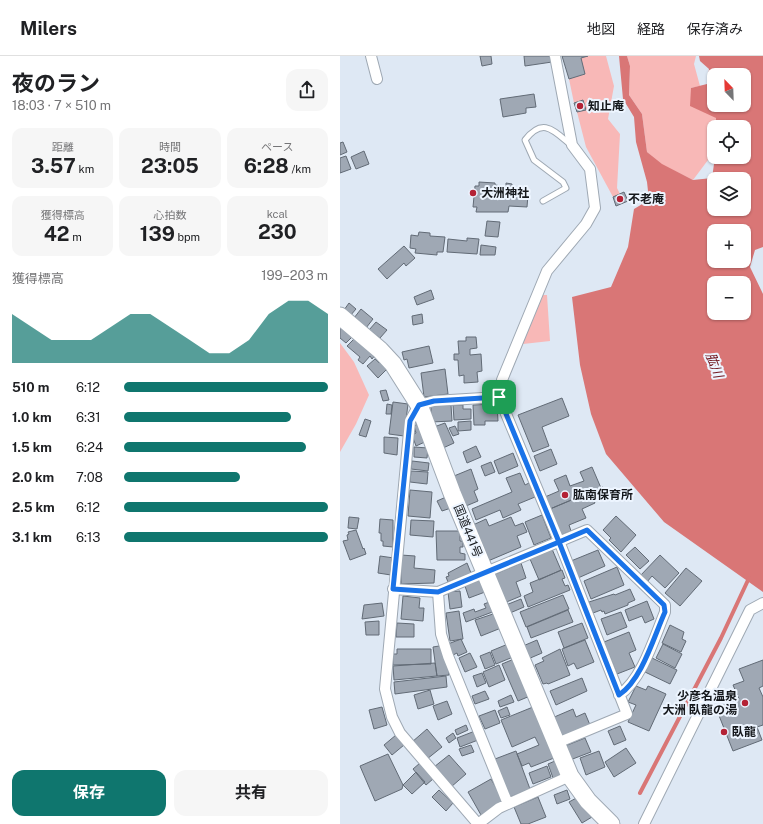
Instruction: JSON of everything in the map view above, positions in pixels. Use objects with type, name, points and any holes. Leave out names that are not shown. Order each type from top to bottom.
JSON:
[{"type":"highway","name":"国道441号","points":[[340,316],[380,350],[393,364],[419,405],[485,572],[570,776],[588,802],[610,824]]},
{"type":"street","points":[[371,56],[377,80]]},
{"type":"street","points":[[555,56],[572,145],[590,169],[595,208],[586,224],[547,271],[502,380],[499,397],[559,542],[627,714],[557,743]]},
{"type":"street","points":[[499,397],[434,401],[419,405],[410,421],[393,589],[385,689],[392,717],[400,734],[478,824],[499,808],[570,776]]},
{"type":"street","points":[[393,589],[438,592],[587,530],[664,605],[665,612],[641,668],[627,690],[619,695]]},
{"type":"street","points":[[438,592],[441,634],[448,656],[508,804]]},
{"type":"street","points":[[644,824],[750,610],[763,603]]},
{"type":"lane","points":[[543,201],[566,188],[563,182],[534,160],[524,140],[531,132],[540,128],[549,127],[572,145]]},
{"type":"shaded area","points":[[588,56],[606,56],[614,86],[608,119],[620,134],[617,188],[620,194],[613,197],[586,147],[577,112],[585,110],[583,100],[574,103],[569,79],[585,74],[581,58]]},
{"type":"shaded area","points":[[627,56],[696,56],[694,64],[700,86],[691,88],[707,107],[707,112],[711,112],[716,120],[707,120],[707,161],[693,180],[660,164],[647,152],[642,114],[629,95],[630,66]]},
{"type":"shaded area","points":[[540,295],[547,295],[550,341],[523,344],[516,358]]},
{"type":"shaded area","points":[[340,343],[354,362],[369,395],[356,424],[340,452]]},
{"type":"water","name":"肱川","points":[[619,56],[627,56],[630,66],[629,95],[642,114],[647,152],[662,164],[693,180],[707,179],[707,216],[751,216],[751,172],[713,172],[714,164],[751,164],[751,120],[716,120],[716,118],[690,106],[691,88],[707,84],[707,112],[751,112],[751,68],[708,68],[700,61],[699,56],[763,56],[763,247],[755,250],[751,264],[751,224],[707,224],[707,268],[750,268],[763,294],[763,592],[664,522],[606,454],[591,414],[580,365],[572,297],[611,287],[628,247],[634,209],[649,200],[647,182],[636,142],[634,117],[623,99]]},
{"type":"building","points":[[480,56],[491,56],[492,64],[482,66]]},
{"type":"building","points":[[524,56],[551,56],[552,62],[525,66]]},
{"type":"building","points":[[562,56],[588,56],[581,58],[585,74],[569,79]]},
{"type":"building","points":[[534,94],[536,107],[526,108],[526,113],[503,117],[500,99]]},
{"type":"building","name":"知止庵","points":[[583,100],[586,110],[577,112],[574,103]]},
{"type":"building","points":[[343,142],[347,152],[340,155],[340,143]]},
{"type":"building","points":[[364,151],[369,164],[356,169],[351,157]]},
{"type":"building","points":[[346,156],[351,169],[340,173],[340,158]]},
{"type":"building","points":[[479,182],[495,183],[495,185],[506,188],[506,183],[512,184],[511,194],[528,195],[527,207],[509,206],[508,212],[476,212],[477,207],[473,207],[475,186],[479,186]]},
{"type":"building","name":"不老庵","points":[[624,192],[628,201],[616,206],[613,197]]},
{"type":"building","points":[[487,221],[500,222],[498,237],[485,236]]},
{"type":"building","points":[[419,232],[430,233],[430,236],[445,237],[443,252],[437,252],[437,255],[415,253],[416,249],[410,248],[411,235],[418,236]]},
{"type":"building","points":[[467,238],[479,239],[477,254],[447,252],[448,239],[467,241]]},
{"type":"building","points":[[481,245],[496,247],[495,255],[480,255]]},
{"type":"building","points":[[404,246],[415,258],[406,266],[404,263],[387,279],[378,269]]},
{"type":"building","points":[[431,290],[434,299],[417,305],[414,297]]},
{"type":"building","points":[[349,303],[356,309],[350,316],[344,310]]},
{"type":"building","points":[[361,309],[373,319],[366,328],[354,318]]},
{"type":"building","points":[[422,314],[423,323],[413,325],[412,316]]},
{"type":"building","points":[[376,322],[387,330],[380,338],[369,330]]},
{"type":"building","points":[[340,324],[353,336],[346,343],[340,338]]},
{"type":"building","points":[[356,337],[376,354],[372,359],[370,356],[363,364],[358,360],[360,357],[347,346]]},
{"type":"building","points":[[466,337],[476,337],[477,348],[470,349],[470,355],[481,354],[482,371],[477,372],[478,382],[464,383],[464,375],[459,376],[458,360],[454,360],[454,354],[459,354],[458,341],[466,341]]},
{"type":"building","points":[[429,346],[433,363],[409,368],[407,359],[404,360],[402,352]]},
{"type":"building","points":[[375,359],[379,363],[383,360],[389,367],[378,378],[367,366]]},
{"type":"building","points":[[445,369],[448,394],[424,397],[421,373]]},
{"type":"building","points":[[386,390],[389,400],[383,401],[380,391]]},
{"type":"building","points":[[562,398],[569,416],[542,427],[549,446],[533,452],[518,415]]},
{"type":"building","points":[[393,402],[408,404],[404,436],[389,434]]},
{"type":"building","points":[[387,404],[392,405],[391,414],[386,414]]},
{"type":"building","points":[[497,404],[498,421],[485,421],[485,425],[474,425],[473,405]]},
{"type":"building","points":[[451,405],[452,421],[431,422],[431,406]]},
{"type":"building","points":[[453,405],[463,405],[463,409],[471,409],[471,419],[454,420]]},
{"type":"building","points":[[365,419],[371,421],[366,437],[359,435]]},
{"type":"building","points":[[471,421],[471,430],[458,431],[458,422]]},
{"type":"building","points":[[420,423],[427,441],[416,446],[412,435],[416,433],[414,426]]},
{"type":"building","points":[[445,423],[454,443],[443,448],[434,427]]},
{"type":"building","points":[[455,426],[459,434],[453,436],[449,428]]},
{"type":"building","points":[[384,437],[398,438],[397,455],[384,453]]},
{"type":"building","points":[[476,446],[481,457],[467,463],[463,452]]},
{"type":"building","points":[[414,447],[428,448],[427,458],[414,457]]},
{"type":"building","points":[[551,449],[557,464],[540,471],[534,456]]},
{"type":"building","points":[[513,453],[518,466],[499,474],[494,461]]},
{"type":"building","points":[[412,461],[429,463],[428,471],[411,469]]},
{"type":"building","points":[[491,462],[495,472],[485,476],[481,466]]},
{"type":"building","points":[[592,467],[601,488],[603,487],[606,493],[596,498],[593,491],[550,509],[545,497],[559,491],[554,480],[566,475],[570,486],[584,481],[580,472]]},
{"type":"building","points":[[471,469],[478,489],[474,491],[478,501],[466,506],[454,476]]},
{"type":"building","points":[[411,471],[428,472],[427,484],[410,482]]},
{"type":"building","points":[[520,473],[525,485],[529,483],[535,497],[518,504],[521,510],[503,518],[500,510],[476,520],[472,509],[512,492],[506,478]]},
{"type":"building","points":[[410,490],[432,492],[430,518],[408,516]]},
{"type":"building","points":[[590,492],[595,503],[582,509],[586,518],[569,525],[571,531],[561,535],[550,509]]},
{"type":"building","points":[[446,497],[451,508],[442,511],[437,501]]},
{"type":"building","points":[[542,515],[551,538],[534,545],[525,522]]},
{"type":"building","points":[[616,516],[636,535],[621,552],[609,540],[611,538],[603,530]]},
{"type":"building","points":[[349,517],[359,518],[357,529],[348,528]]},
{"type":"building","points":[[511,517],[515,526],[523,523],[527,532],[517,536],[521,547],[488,561],[473,525],[486,519],[489,526]]},
{"type":"building","points":[[380,519],[393,520],[393,547],[383,546],[383,541],[381,541],[381,533],[379,533]]},
{"type":"building","points":[[411,520],[434,521],[433,537],[410,535]]},
{"type":"building","points":[[356,530],[366,554],[350,560],[343,541],[348,540],[348,532]]},
{"type":"building","points":[[436,531],[460,531],[460,541],[463,541],[463,547],[460,547],[460,553],[465,554],[465,560],[437,560]]},
{"type":"building","points":[[635,547],[649,561],[640,569],[626,555]]},
{"type":"building","points":[[552,549],[561,570],[539,580],[530,559]]},
{"type":"building","points":[[598,550],[605,566],[578,578],[571,561]]},
{"type":"building","points":[[401,555],[415,556],[414,568],[435,570],[434,583],[401,584]]},
{"type":"building","points":[[660,555],[679,573],[665,588],[652,576],[647,582],[640,576]]},
{"type":"building","points":[[380,556],[394,558],[391,575],[378,573]]},
{"type":"building","points":[[467,563],[471,573],[448,582],[446,577],[449,576],[448,573]]},
{"type":"building","points":[[521,563],[526,578],[516,582],[521,596],[504,603],[493,575]]},
{"type":"building","points":[[617,567],[624,585],[591,599],[584,581]]},
{"type":"building","points":[[686,568],[702,581],[680,606],[665,593]]},
{"type":"building","points":[[562,570],[565,578],[562,579],[565,586],[568,585],[570,590],[528,607],[524,596],[533,592],[530,583]]},
{"type":"building","points":[[480,580],[485,592],[469,598],[465,586]]},
{"type":"building","points":[[630,589],[635,600],[628,603],[628,605],[605,614],[604,611],[602,612],[601,610],[593,613],[589,602]]},
{"type":"building","points":[[460,591],[462,607],[450,609],[448,592]]},
{"type":"building","points":[[563,595],[569,609],[526,627],[520,612]]},
{"type":"building","points":[[403,596],[420,598],[419,608],[424,608],[423,621],[401,619]]},
{"type":"building","points":[[521,599],[524,607],[510,613],[506,605]]},
{"type":"building","points":[[492,601],[495,611],[466,622],[463,613],[474,609],[475,612],[486,608],[484,604]]},
{"type":"building","points":[[647,601],[654,619],[645,623],[642,616],[629,621],[625,610]]},
{"type":"building","points":[[382,603],[384,616],[362,619],[364,605]]},
{"type":"building","points":[[568,610],[573,622],[531,638],[527,627]]},
{"type":"building","points":[[459,611],[463,639],[450,641],[446,613]]},
{"type":"building","points":[[621,612],[627,627],[607,635],[601,619]]},
{"type":"building","points":[[496,613],[501,628],[481,636],[475,620]]},
{"type":"building","points":[[379,621],[379,635],[366,635],[365,622]]},
{"type":"building","points":[[397,623],[414,624],[414,637],[396,637]]},
{"type":"building","points":[[582,623],[588,638],[564,648],[558,632]]},
{"type":"building","points":[[670,625],[684,632],[682,639],[686,641],[681,652],[662,643]]},
{"type":"building","points":[[629,632],[636,650],[629,653],[635,667],[617,674],[604,642]]},
{"type":"building","points":[[461,639],[467,652],[458,656],[457,653],[453,655],[448,644]]},
{"type":"building","points":[[537,640],[542,653],[528,659],[523,646]]},
{"type":"building","points":[[585,640],[594,662],[577,669],[574,663],[568,666],[562,649]]},
{"type":"building","points":[[508,644],[513,657],[496,664],[491,651]]},
{"type":"building","points":[[663,644],[682,654],[675,668],[656,658]]},
{"type":"building","points":[[445,645],[449,675],[437,676],[433,647]]},
{"type":"building","points":[[397,649],[431,649],[431,664],[393,665],[393,654],[397,654]]},
{"type":"building","points":[[560,649],[570,675],[548,684],[543,684],[535,665],[544,661],[542,658]]},
{"type":"building","points":[[490,652],[495,665],[485,669],[480,656]]},
{"type":"building","points":[[470,653],[477,667],[465,672],[459,658]]},
{"type":"building","points":[[652,658],[677,670],[670,684],[645,672]]},
{"type":"building","points":[[514,659],[530,696],[518,701],[502,664]]},
{"type":"building","name":"少彦名温泉 大洲 臥龍の湯","points":[[763,660],[763,686],[759,688],[763,697],[763,725],[757,727],[762,740],[733,751],[716,708],[739,699],[733,685],[744,681],[739,669]]},
{"type":"building","points":[[435,663],[437,676],[394,680],[393,666]]},
{"type":"building","points":[[499,665],[505,680],[489,687],[483,672]]},
{"type":"building","points":[[482,673],[486,683],[477,687],[473,676]]},
{"type":"building","points":[[446,676],[447,687],[395,694],[394,682]]},
{"type":"building","points":[[582,678],[587,691],[556,705],[550,691]]},
{"type":"building","points":[[636,686],[646,690],[648,686],[666,694],[649,731],[628,722],[636,705],[628,702]]},
{"type":"building","points":[[430,690],[434,704],[418,709],[414,695]]},
{"type":"building","points":[[485,691],[489,699],[475,704],[472,696]]},
{"type":"building","points":[[511,695],[514,702],[500,707],[498,701]]},
{"type":"building","points":[[447,701],[452,714],[438,720],[433,706]]},
{"type":"building","points":[[382,707],[387,725],[374,729],[369,710]]},
{"type":"building","points":[[507,707],[510,715],[501,718],[498,711]]},
{"type":"building","points":[[533,707],[554,758],[531,767],[529,763],[522,766],[517,754],[539,745],[535,737],[512,747],[501,720]]},
{"type":"building","points":[[573,709],[576,717],[585,713],[590,725],[561,738],[552,718]]},
{"type":"building","points":[[495,710],[500,723],[485,729],[479,716]]},
{"type":"building","points":[[466,725],[468,730],[457,735],[455,730]]},
{"type":"building","points":[[620,726],[626,740],[614,745],[608,731]]},
{"type":"building","points":[[427,729],[442,747],[427,759],[412,742]]},
{"type":"building","points":[[475,731],[478,740],[460,747],[457,738]]},
{"type":"building","points":[[453,733],[456,738],[449,743],[446,738]]},
{"type":"building","points":[[396,735],[404,745],[392,755],[384,745]]},
{"type":"building","points":[[585,738],[591,752],[570,760],[565,746]]},
{"type":"building","points":[[471,745],[474,752],[462,756],[459,749]]},
{"type":"building","points":[[626,748],[636,763],[614,777],[605,762]]},
{"type":"building","points":[[516,751],[530,789],[510,797],[495,759]]},
{"type":"building","points":[[599,751],[605,767],[586,775],[580,758]]},
{"type":"building","points":[[388,754],[403,785],[402,789],[375,801],[360,766]]},
{"type":"building","points":[[449,755],[466,774],[451,787],[434,767]]},
{"type":"building","points":[[555,761],[561,775],[553,778],[548,764]]},
{"type":"building","points":[[420,763],[433,779],[426,785],[413,769]]},
{"type":"building","points":[[547,766],[551,777],[533,784],[529,773]]},
{"type":"building","points":[[416,772],[425,782],[412,794],[403,785]]},
{"type":"building","points":[[491,779],[504,802],[481,815],[468,792]]},
{"type":"building","points":[[439,790],[453,803],[446,811],[432,797]]},
{"type":"building","points":[[567,790],[570,799],[557,804],[554,795]]},
{"type":"building","points":[[580,796],[592,817],[582,823],[569,802]]},
{"type":"building","points":[[538,797],[546,817],[528,824],[521,824],[514,807]]},
{"type":"waterway","points":[[640,793],[721,638],[749,578]]},
{"type":"place","name":"知止庵","points":[[580,106]]},
{"type":"place","name":"大洲神社","points":[[473,193]]},
{"type":"place","name":"不老庵","points":[[620,199]]},
{"type":"place","name":"肱南保育所","points":[[565,495]]},
{"type":"place","name":"少彦名温泉 大洲 臥龍の湯","points":[[745,703]]},
{"type":"place","name":"臥龍","points":[[724,732]]},
{"type":"route","points":[[499,397],[434,401],[419,405],[410,421],[393,589],[438,592],[559,542],[619,695],[627,690],[641,668],[665,612],[664,605],[587,530],[559,542],[499,397]]}]
